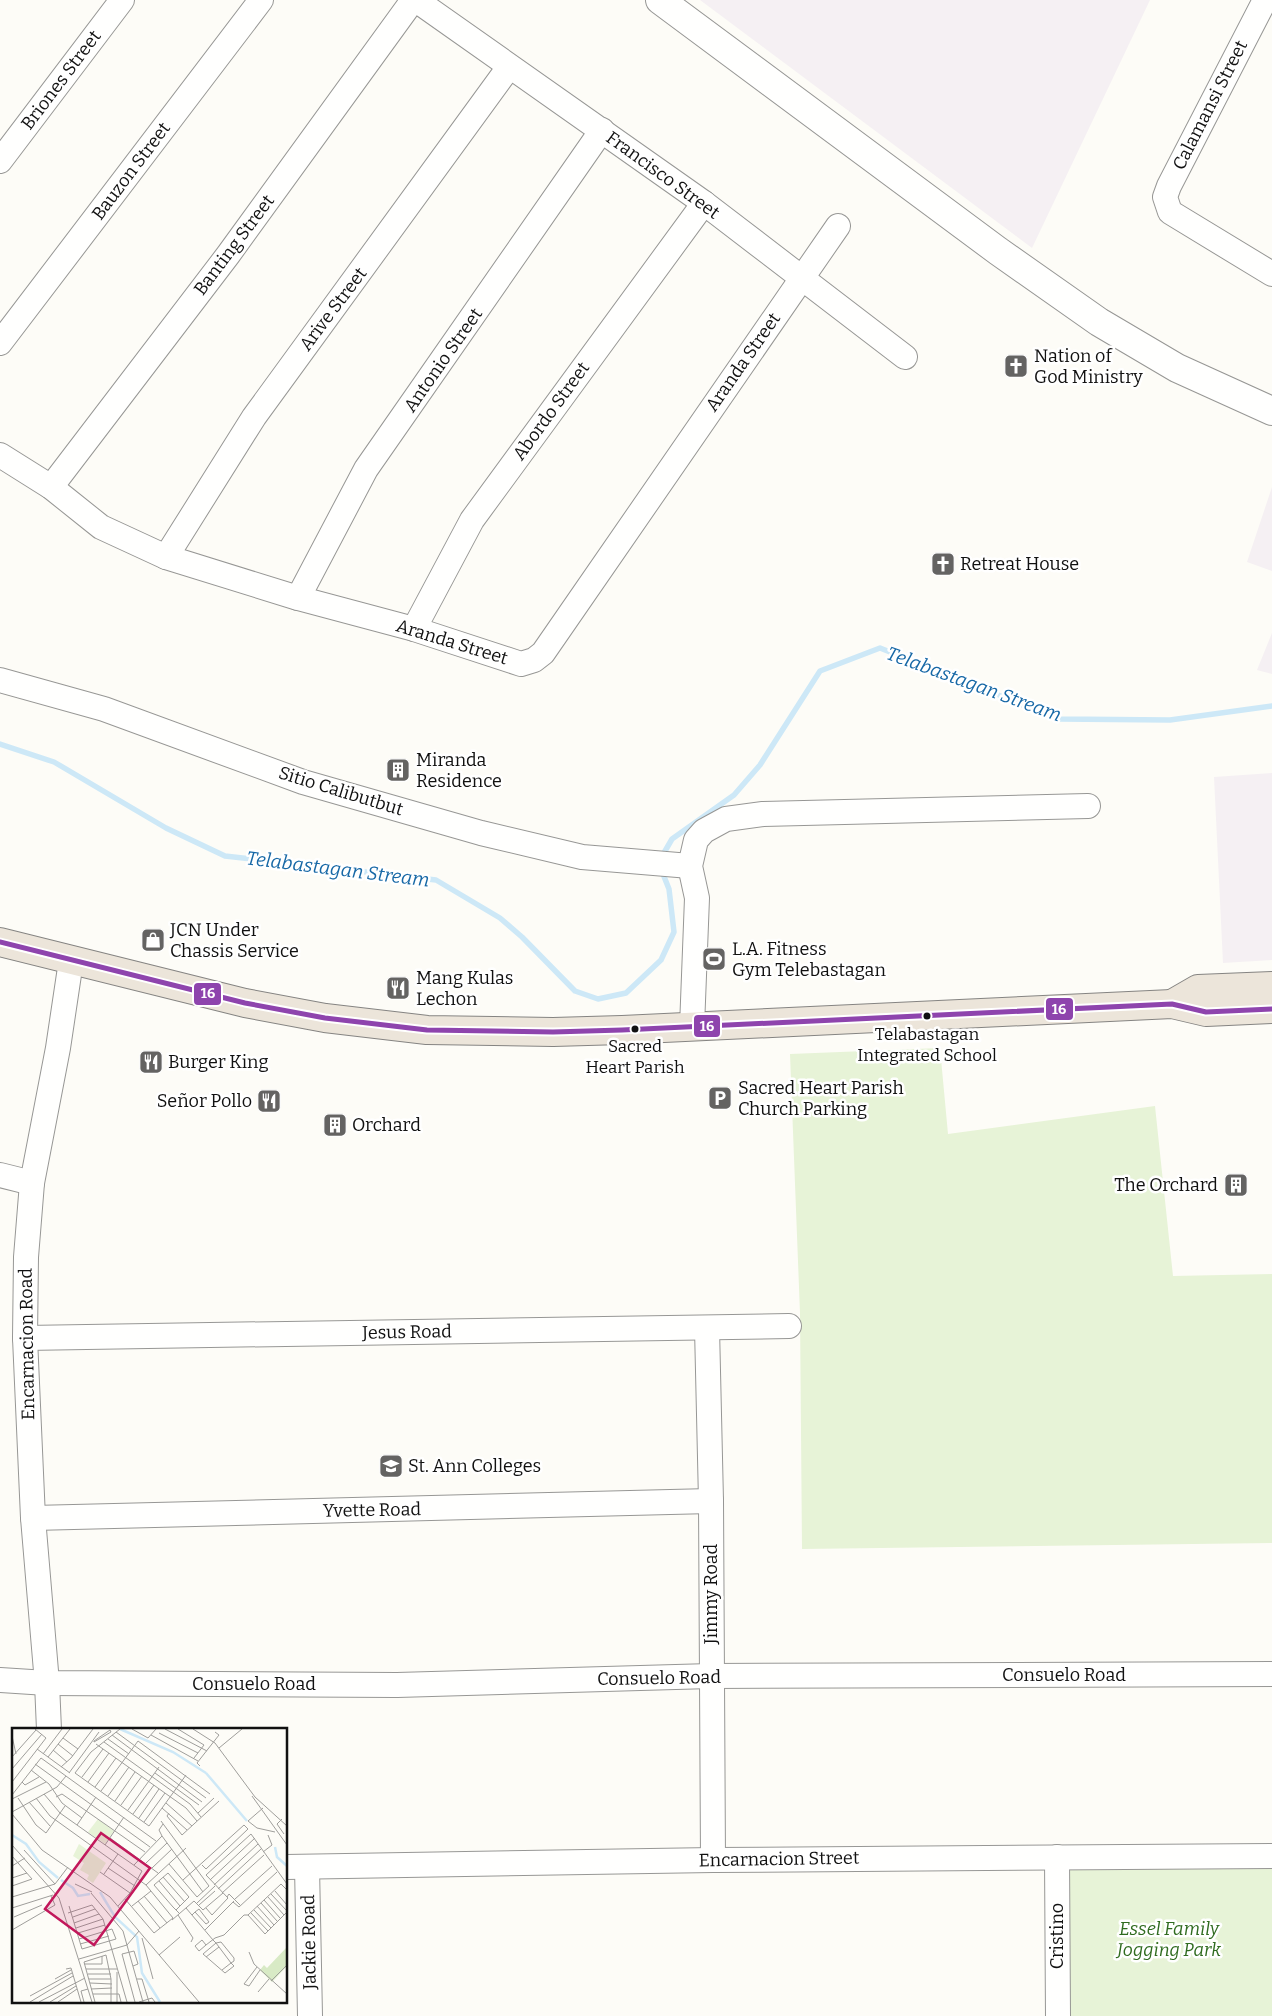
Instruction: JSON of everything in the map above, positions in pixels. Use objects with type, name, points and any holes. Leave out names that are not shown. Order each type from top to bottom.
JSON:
[{"type":"highway","points":[[0,942],[71,961],[277,1010],[325,1018],[427,1030],[553,1032],[1172,1004],[1206,1012],[1272,1009]]},
{"type":"highway","points":[[1172,1004],[1198,989],[1272,986]]},
{"type":"street","name":"Briones Street","points":[[0,161],[122,0]]},
{"type":"street","name":"Bauzon Street","points":[[0,343],[261,0]]},
{"type":"street","name":"Francisco Street","points":[[415,0],[704,203],[905,357]]},
{"type":"street","name":"Banting Street","points":[[51,487],[228,255],[415,0]]},
{"type":"street","points":[[660,0],[998,251],[1100,322],[1177,368],[1269,406]]},
{"type":"street","name":"Calamansi Street","points":[[1264,0],[1165,197],[1170,212],[1272,274]]},
{"type":"street","name":"Arive Street","points":[[166,557],[254,417],[509,67]]},
{"type":"street","name":"Antonio Street","points":[[298,598],[366,469],[602,130]]},
{"type":"street","name":"Abordo Street","points":[[414,629],[477,512],[704,203]]},
{"type":"street","name":"Aranda Street","points":[[0,455],[51,487],[101,526],[166,557],[298,598],[414,629],[521,664],[534,660],[543,653],[838,226]]},
{"type":"street","name":"Sitio Calibutbut","points":[[0,680],[104,709],[303,782],[482,833],[582,857],[683,865]]},
{"type":"street","points":[[692,1027],[697,898],[683,865],[696,840],[704,831],[726,819],[763,814],[1088,806]]},
{"type":"street","name":"Encarnacion Road","points":[[49,1728],[33,1518],[24,1338],[26,1257],[32,1183],[58,1048],[59,1030],[71,961]]},
{"type":"street","points":[[0,1175],[32,1183]]},
{"type":"street","name":"Jesus Road","points":[[24,1338],[789,1326]]},
{"type":"street","name":"Jimmy Road","points":[[707,1328],[711,1501],[713,1860]]},
{"type":"street","name":"Yvette Road","points":[[33,1518],[711,1501]]},
{"type":"street","name":"Consuelo Road","points":[[0,1680],[47,1683],[397,1685],[711,1676],[1272,1674]]},
{"type":"street","name":"Encarnacion Street","points":[[297,1867],[713,1860],[1272,1856]]},
{"type":"street","name":"Cristino","points":[[1056,1857],[1058,2016]]},
{"type":"street","name":"Jackie Road","points":[[297,1867],[310,2016]]},
{"type":"shaded area","points":[[700,0],[1150,0],[1032,248]]},
{"type":"shaded area","points":[[1272,487],[1272,571],[1247,562]]},
{"type":"shaded area","points":[[1272,633],[1272,674],[1257,670]]},
{"type":"shaded area","points":[[1272,773],[1272,960],[1223,963],[1214,777]]},
{"type":"green space","points":[[940,1048],[948,1134],[1155,1106],[1173,1276],[1272,1274],[1272,1543],[802,1549],[800,1313],[790,1054]]},
{"type":"green space","name":"Essel Family Jogging Park","points":[[1272,1862],[1272,2016],[1066,2016],[1065,1863]]},
{"type":"waterway","name":"Telabastagan Stream","points":[[661,858],[672,839],[734,795],[760,765],[820,671],[880,648],[1058,719],[1170,720],[1272,706]]},
{"type":"waterway","name":"Telabastagan Stream","points":[[0,744],[54,762],[166,828],[225,856],[436,880],[500,918],[522,937],[575,991],[598,999],[626,993],[661,960],[674,932],[669,889],[661,869]]},
{"type":"transit line","name":"16","points":[[0,942],[245,1003],[325,1018],[427,1030],[553,1032],[622,1030],[1172,1004],[1206,1012],[1272,1009]]},
{"type":"place","name":"Nation of God Ministry","points":[[1016,366]]},
{"type":"place","name":"Retreat House","points":[[943,564]]},
{"type":"place","name":"Miranda Residence","points":[[398,770]]},
{"type":"place","name":"JCN Under Chassis Service","points":[[153,940]]},
{"type":"place","name":"L.A. Fitness Gym Telebastagan","points":[[714,959]]},
{"type":"place","name":"Mang Kulas Lechon","points":[[398,988]]},
{"type":"place","name":"Telabastagan Integrated School","points":[[927,1016]]},
{"type":"place","name":"Sacred Heart Parish","points":[[635,1029]]},
{"type":"place","name":"Burger King","points":[[151,1062]]},
{"type":"place","name":"Sacred Heart Parish Church Parking","points":[[720,1098]]},
{"type":"place","name":"Señor Pollo","points":[[269,1101]]},
{"type":"place","name":"Orchard","points":[[335,1125]]},
{"type":"place","name":"The Orchard","points":[[1236,1185]]},
{"type":"place","name":"St. Ann Colleges","points":[[391,1466]]}]
